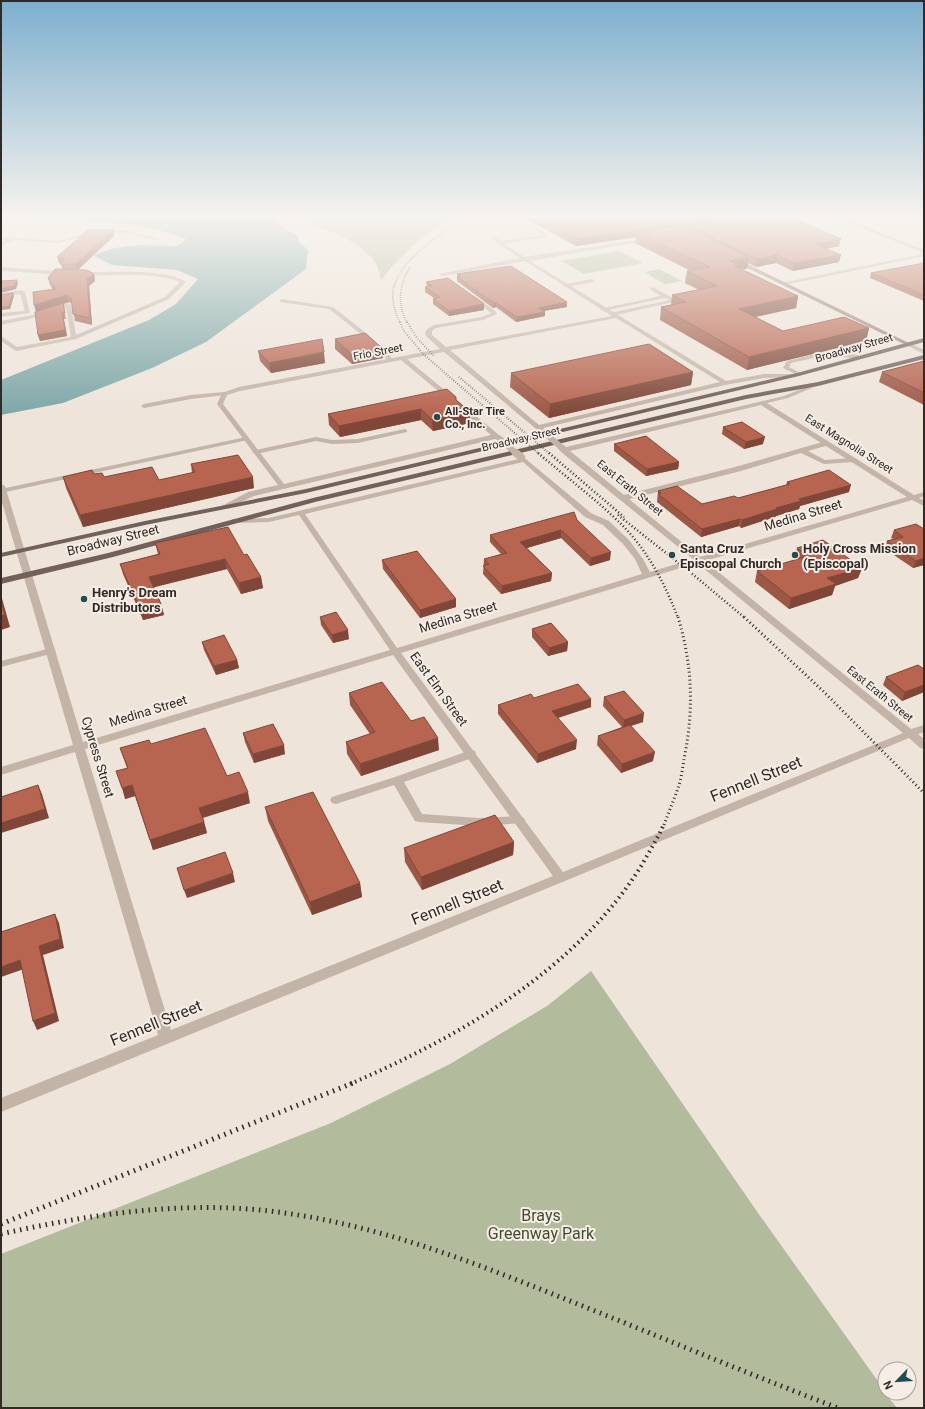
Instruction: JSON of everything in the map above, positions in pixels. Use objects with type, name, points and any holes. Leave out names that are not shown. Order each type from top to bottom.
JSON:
[{"type":"main road","name":"Broadway Street","points":[[1,555],[314,489],[791,376],[924,340]]},
{"type":"main road","name":"Broadway Street","points":[[1,581],[138,547],[321,498],[746,397],[818,384],[924,357]]},
{"type":"street","points":[[1,338],[16,349],[74,338],[167,298],[181,284]]},
{"type":"street","points":[[565,285],[573,284]]},
{"type":"street","points":[[786,284],[924,352]]},
{"type":"street","points":[[565,285],[725,383]]},
{"type":"street","points":[[653,288],[667,296]]},
{"type":"street","points":[[1,295],[22,292],[28,312],[1,315]]},
{"type":"street","name":"East Erath Street","points":[[467,292],[494,314],[483,318],[434,327],[429,330],[429,336],[539,429],[924,745]]},
{"type":"street","points":[[603,309],[667,296]]},
{"type":"street","name":"Frio Street","points":[[144,406],[191,397],[224,394],[239,389],[614,316],[674,302],[675,300],[667,296]]},
{"type":"street","points":[[282,301],[331,308],[364,334],[391,360]]},
{"type":"street","points":[[1,323],[17,321],[68,305],[74,338]]},
{"type":"street","points":[[799,374],[786,368],[789,362],[827,353],[858,357]]},
{"type":"street","points":[[402,358],[499,438],[588,515],[606,523],[626,542],[639,559],[648,575]]},
{"type":"street","name":"Broadway Street","points":[[539,429],[725,383],[764,376],[791,376]]},
{"type":"street","name":"Broadway Street","points":[[562,448],[786,397],[818,384]]},
{"type":"street","points":[[224,394],[220,404],[282,486]]},
{"type":"street","name":"East Magnolia Street","points":[[762,403],[924,504]]},
{"type":"street","points":[[256,452],[316,439],[332,442],[358,441],[405,431]]},
{"type":"street","name":"Broadway Street","points":[[224,508],[250,494],[499,438]]},
{"type":"street","points":[[1,489],[246,440]]},
{"type":"street","points":[[623,498],[738,469],[826,443]]},
{"type":"street","points":[[801,450],[824,462],[854,460]]},
{"type":"street","name":"Broadway Street","points":[[231,521],[269,520],[522,458]]},
{"type":"street","name":"Cypress Street","points":[[1,489],[166,1037]]},
{"type":"street","name":"Medina Street","points":[[1,771],[648,575],[924,494]]},
{"type":"street","name":"East Elm Street","points":[[301,513],[395,651],[561,878]]},
{"type":"street","points":[[1,664],[50,651]]},
{"type":"street","name":"Fennell Street","points":[[1,1104],[561,878],[924,728]]},
{"type":"street","points":[[336,800],[399,780],[471,754]]},
{"type":"street","points":[[399,780],[399,784],[419,818],[479,822],[519,820]]},
{"type":"green space","name":"Brays Greenway Park","points":[[591,971],[758,1213],[877,1380],[877,1401],[891,1401],[897,1408],[1,1408],[1,1254],[331,1123],[450,1064],[547,1006]]},
{"type":"water","points":[[194,284],[286,284],[206,342],[152,368],[63,403],[1,415],[1,380],[149,320],[176,304]]},
{"type":"building","points":[[1,284],[16,284],[15,286],[1,289]]},
{"type":"building","points":[[52,284],[87,284],[90,318],[73,314],[71,298],[67,295],[34,305],[33,292],[56,289]]},
{"type":"building","points":[[429,284],[456,284],[484,304],[449,311],[433,299],[440,297],[425,287],[432,286]]},
{"type":"building","points":[[467,284],[539,284],[567,302],[538,308],[545,312],[517,317]]},
{"type":"building","points":[[713,284],[772,284],[798,296],[739,309],[783,331],[844,317],[869,328],[749,357],[661,307],[686,302],[672,295],[717,286]]},
{"type":"building","points":[[897,284],[924,284],[924,295]]},
{"type":"building","points":[[13,293],[9,306],[1,307],[1,295]]},
{"type":"building","points":[[63,303],[65,313],[62,312],[65,330],[38,335],[35,312]]},
{"type":"building","points":[[365,333],[382,348],[351,354],[335,339]]},
{"type":"building","points":[[322,339],[324,352],[269,363],[258,351]]},
{"type":"building","points":[[649,344],[693,372],[550,404],[511,373]]},
{"type":"building","points":[[924,361],[924,393],[882,372]]},
{"type":"building","points":[[447,389],[456,397],[456,400],[470,412],[432,420],[421,409],[339,426],[328,414]]},
{"type":"building","points":[[742,422],[765,437],[746,442],[723,427]]},
{"type":"building","points":[[646,436],[679,462],[647,469],[614,444]]},
{"type":"building","points":[[238,455],[253,477],[80,515],[63,477],[92,470],[94,474],[102,473],[104,477],[152,467],[159,480],[195,472],[191,464]]},
{"type":"building","points":[[829,470],[851,485],[799,499],[801,501],[742,520],[740,519],[702,529],[658,494],[661,493],[658,491],[677,486],[702,504],[734,496],[738,498],[790,484],[787,482]]},
{"type":"building","points":[[574,512],[577,520],[611,552],[591,558],[561,530],[520,542],[552,573],[502,586],[483,566],[489,564],[484,559],[507,553],[490,535]]},
{"type":"building","points":[[916,524],[924,529],[924,558],[916,561],[887,541],[903,537],[894,530]]},
{"type":"building","points":[[228,527],[244,555],[247,554],[261,577],[239,583],[225,559],[149,577],[161,604],[140,609],[120,564],[160,554],[155,543]]},
{"type":"building","points":[[823,540],[862,568],[827,578],[836,584],[791,598],[757,571],[808,556],[797,548]]},
{"type":"building","points":[[417,551],[456,599],[420,610],[382,560]]},
{"type":"building","points":[[1,600],[5,615],[1,616]]},
{"type":"building","points":[[336,612],[348,630],[332,635],[320,617]]},
{"type":"building","points":[[551,623],[568,642],[549,648],[532,629]]},
{"type":"building","points":[[224,635],[237,660],[214,666],[202,642]]},
{"type":"building","points":[[918,665],[924,669],[924,685],[905,692],[886,677]]},
{"type":"building","points":[[382,682],[411,721],[424,717],[438,738],[360,764],[346,742],[375,732],[349,693]]},
{"type":"building","points":[[578,684],[591,699],[552,711],[577,740],[538,754],[498,705],[531,694],[534,698]]},
{"type":"building","points":[[624,691],[644,713],[624,720],[604,697]]},
{"type":"building","points":[[273,724],[284,745],[253,754],[243,733]]},
{"type":"building","points":[[630,725],[655,752],[622,764],[598,736]]},
{"type":"building","points":[[205,728],[227,776],[239,772],[248,792],[199,808],[204,822],[150,840],[132,785],[122,788],[116,771],[128,768],[120,748],[149,740],[151,744]]},
{"type":"building","points":[[38,785],[45,809],[1,823],[1,797]]},
{"type":"building","points":[[313,792],[360,883],[310,902],[265,807]]},
{"type":"building","points":[[495,815],[514,842],[421,877],[404,848]]},
{"type":"building","points":[[225,852],[233,873],[184,890],[177,868]]},
{"type":"building","points":[[55,914],[60,939],[39,946],[55,1013],[33,1021],[20,960],[1,967],[1,932]]},
{"type":"railway","points":[[396,284],[393,301],[400,323]]},
{"type":"railway","points":[[403,284],[401,302],[407,323]]},
{"type":"railway","points":[[400,322],[404,331],[423,354],[539,454]]},
{"type":"railway","points":[[407,322],[417,338],[435,357]]},
{"type":"railway","points":[[459,377],[550,454]]},
{"type":"railway","points":[[538,453],[602,506],[631,535],[655,568],[678,618]]},
{"type":"railway","points":[[549,453],[624,517]]},
{"type":"railway","points":[[618,515],[745,618]]},
{"type":"railway","points":[[664,825],[680,781],[690,719],[689,668],[683,634],[678,617]]},
{"type":"railway","points":[[744,617],[823,691],[924,793]]},
{"type":"railway","points":[[350,1084],[392,1065],[474,1021],[514,995],[551,967],[585,936],[616,901],[643,863],[664,824]]},
{"type":"railway","points":[[1,1224],[353,1083]]},
{"type":"railway","points":[[1,1234],[124,1212],[187,1208],[249,1209],[331,1221],[410,1242],[488,1269],[838,1408]]},
{"type":"place","name":"All-Star Tire Co., Inc.","points":[[437,417]]},
{"type":"place","name":"Santa Cruz Episcopal Church","points":[[672,555]]},
{"type":"place","name":"Holy Cross Mission (Episcopal)","points":[[795,555]]},
{"type":"place","name":"Henry's Dream Distributors","points":[[84,599]]}]
